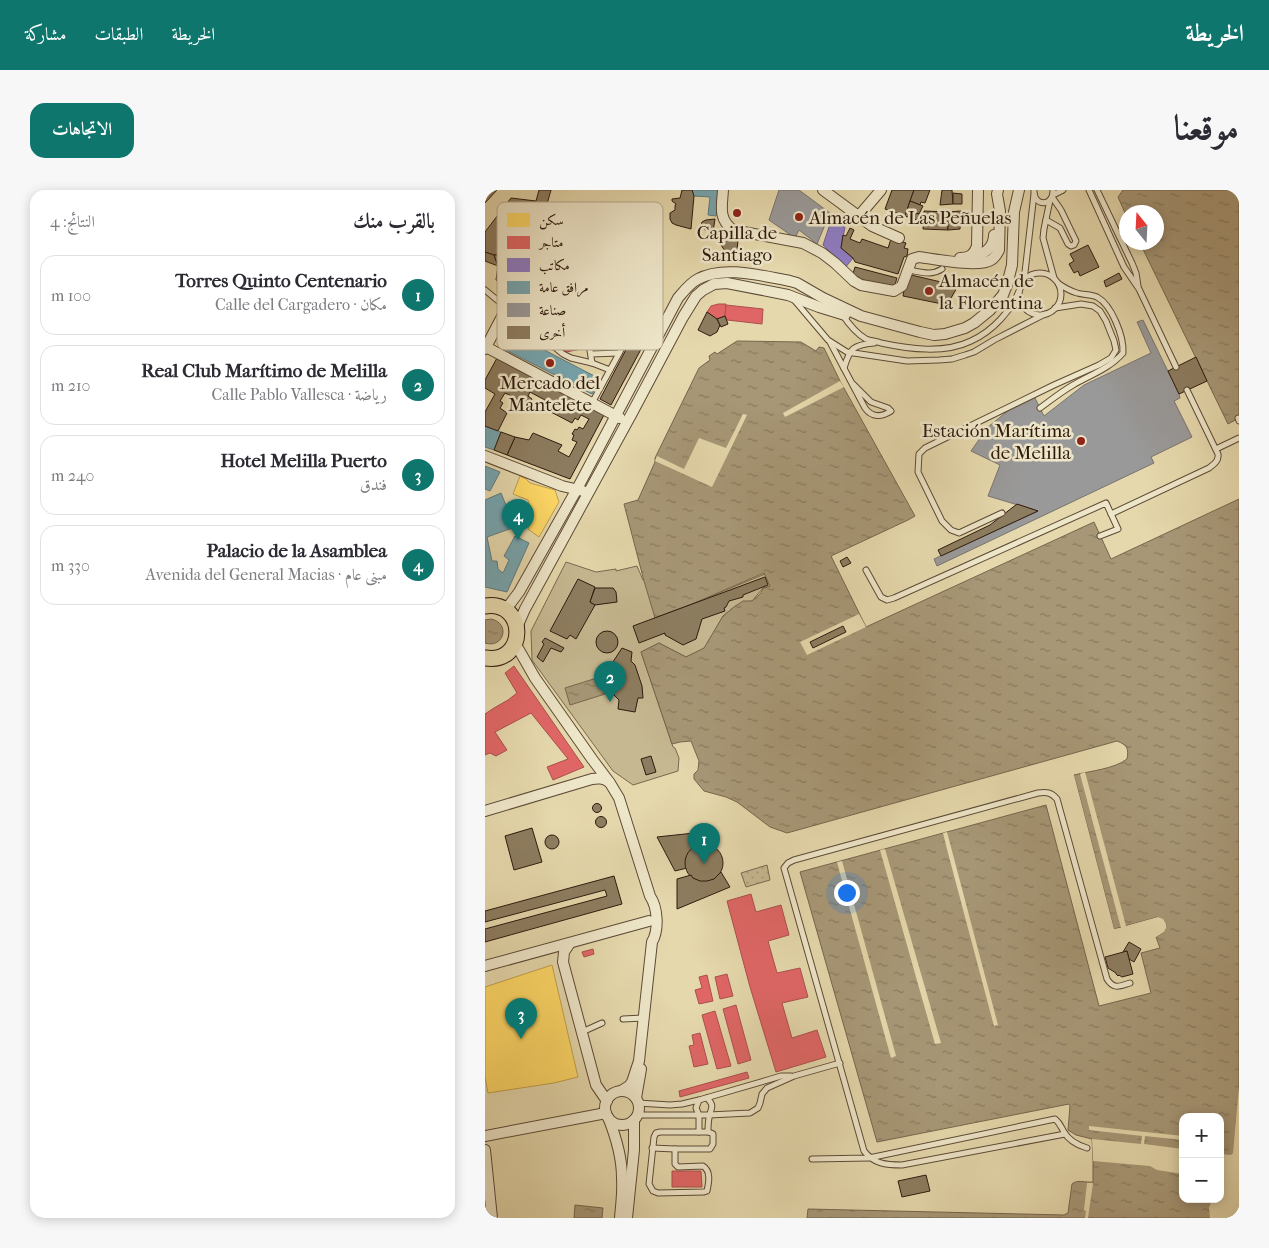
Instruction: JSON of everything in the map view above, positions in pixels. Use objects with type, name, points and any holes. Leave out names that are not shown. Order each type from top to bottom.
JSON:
[{"type":"main road","points":[[485,606],[497,606],[504,609],[510,613],[517,627],[515,644],[511,650],[498,658],[487,659]]},
{"type":"street","points":[[723,190],[721,211],[727,225],[733,230],[803,243],[822,253],[861,285],[895,292],[902,286],[912,259],[917,257],[919,253],[965,258],[975,252],[978,234],[978,190]]},
{"type":"street","points":[[823,190],[872,226],[899,238]]},
{"type":"street","points":[[858,217],[881,190]]},
{"type":"street","points":[[990,255],[994,240],[995,211],[991,190]]},
{"type":"street","points":[[917,257],[957,262],[990,255],[999,250],[1000,211],[998,190]]},
{"type":"street","points":[[920,332],[945,329],[964,323],[981,313],[995,299],[1004,282],[1008,265],[1012,190]]},
{"type":"street","points":[[517,627],[525,608],[696,296],[714,284],[727,283],[789,296],[934,335],[965,328],[983,317],[990,310],[1003,295],[1007,286],[1012,265],[1014,212],[1019,190]]},
{"type":"street","points":[[663,326],[685,288],[696,279],[710,274],[727,272],[794,282],[841,311]]},
{"type":"street","points":[[789,296],[785,292],[785,288],[787,284],[794,282]]},
{"type":"street","points":[[497,327],[486,348],[627,422]]},
{"type":"street","points":[[504,609],[519,592],[577,489],[650,350]]},
{"type":"street","points":[[485,456],[562,486],[588,493]]},
{"type":"street","points":[[515,644],[535,678],[619,798],[654,904],[656,932],[652,942],[639,1061],[629,1086],[612,1094],[605,1105],[618,1148],[622,1169],[620,1218]]},
{"type":"street","points":[[485,811],[592,779],[603,778],[610,783]]},
{"type":"street","points":[[650,896],[649,921],[652,942]]},
{"type":"street","points":[[485,966],[649,921]]},
{"type":"street","points":[[570,943],[564,952],[563,962],[597,1085],[607,1101]]},
{"type":"street","points":[[543,950],[556,956],[563,962]]},
{"type":"street","points":[[627,1218],[634,1150],[635,1117],[639,1107],[637,1100],[641,1065],[639,1061]]},
{"type":"street","points":[[621,1091],[627,1092],[637,1100]]},
{"type":"street","points":[[607,1115],[611,1120],[620,1124],[630,1122],[635,1117]]},
{"type":"street","points":[[485,1137],[607,1115]]},
{"type":"street","points":[[485,1150],[492,1218]]},
{"type":"lane","points":[[1034,192],[1036,200],[1041,203],[1063,190]]},
{"type":"lane","points":[[1085,190],[1090,192],[1124,267],[1139,288],[1176,367]]},
{"type":"lane","points":[[1097,190],[1132,263],[1139,288]]},
{"type":"lane","points":[[1024,281],[1034,192]]},
{"type":"lane","points":[[1052,196],[1043,238],[1054,278]]},
{"type":"lane","points":[[1046,220],[1060,228],[1068,244],[1074,245],[1075,241],[1061,210],[1052,196]]},
{"type":"lane","points":[[908,270],[930,274],[942,269]]},
{"type":"lane","points":[[841,311],[848,322],[865,338],[909,348],[949,348],[971,342],[988,330],[1011,306],[1024,281],[1030,275],[1038,273],[1047,274],[1069,290],[1078,294],[1095,296],[1105,303],[1113,318],[1122,338],[1123,353],[1116,361],[1073,384],[1040,408]]},
{"type":"lane","points":[[1055,308],[1060,301],[1059,284]]},
{"type":"lane","points":[[1020,289],[1020,299],[1025,308],[1034,314],[1045,314]]},
{"type":"lane","points":[[485,290],[497,299]]},
{"type":"lane","points":[[789,296],[829,340],[838,347],[850,353],[907,361],[945,360],[974,352],[1055,308],[1081,304],[1093,306],[1100,311],[1114,341],[1115,350],[1111,358],[932,445],[919,454],[918,472],[942,520],[951,530],[959,533],[1002,513]]},
{"type":"lane","points":[[829,340],[868,412],[873,416],[886,414],[891,411],[888,408],[871,402],[853,384]]},
{"type":"lane","points":[[844,368],[850,353],[858,345],[879,342]]},
{"type":"lane","points":[[558,350],[571,358],[610,370]]},
{"type":"lane","points":[[590,350],[592,363]]},
{"type":"lane","points":[[591,354],[619,352]]},
{"type":"lane","points":[[592,403],[619,352]]},
{"type":"lane","points":[[1111,514],[1209,468],[1217,461],[1219,457],[1216,449],[1187,390]]},
{"type":"lane","points":[[1216,449],[1239,438]]},
{"type":"lane","points":[[867,570],[881,597],[887,600],[1106,503],[1117,528],[1100,536]]},
{"type":"lane","points":[[1065,1134],[902,1164],[890,1164],[869,1158],[864,1150],[784,868],[788,863],[1038,793],[1052,793],[1057,799],[1107,980],[1110,985],[1115,986],[1130,983]]},
{"type":"lane","points":[[623,1019],[643,1018]]},
{"type":"lane","points":[[582,1032],[603,1023]]},
{"type":"lane","points":[[635,1117],[750,1113],[758,1108],[762,1094],[767,1088],[794,1076],[840,1062]]},
{"type":"lane","points":[[637,1100],[670,1105],[707,1098],[776,1078],[794,1076]]},
{"type":"lane","points":[[707,1098],[712,1106],[709,1115],[708,1132]]},
{"type":"lane","points":[[699,1100],[696,1108],[699,1115],[699,1132]]},
{"type":"lane","points":[[812,1159],[869,1158],[1055,1119],[1074,1143],[1087,1148]]},
{"type":"lane","points":[[653,1148],[675,1148],[710,1149],[713,1144],[711,1133],[656,1133],[654,1137],[649,1184],[653,1191],[667,1193],[707,1191],[708,1171],[706,1168],[703,1166],[678,1167],[675,1164],[675,1148]]},
{"type":"shaded area","points":[[566,562],[596,572],[616,569],[616,571],[637,566],[643,580],[709,597],[765,574],[770,586],[763,588],[752,601],[743,602],[723,616],[705,648],[686,657],[659,643],[641,652],[673,747],[679,758],[678,771],[633,785],[613,771],[532,660],[531,631]]},
{"type":"shaded area","points":[[767,865],[770,880],[746,887],[741,873]]},
{"type":"water","points":[[1123,190],[1239,190],[1239,418],[1228,424],[1143,250],[1164,250],[1164,205],[1122,205],[1118,197]]},
{"type":"water","points":[[737,341],[801,342],[816,351],[819,347],[824,348],[840,381],[915,516],[831,556],[866,627],[1094,522],[1111,559],[1239,499],[1239,1218],[807,1218],[808,1209],[1064,1215],[1068,1213],[1072,1184],[1079,1181],[1093,1182],[1093,1161],[1092,1139],[1076,1135],[1068,1130],[1069,1104],[877,1142],[800,872],[1046,805],[1099,1006],[1151,993],[1141,953],[1160,948],[1156,937],[1164,932],[1166,924],[1158,917],[1114,929],[1074,775],[1109,767],[1127,759],[1127,747],[1117,741],[787,833],[770,827],[737,802],[704,791],[694,779],[699,761],[691,741],[672,744],[641,652],[659,643],[686,657],[704,648],[723,616],[743,601],[752,601],[761,593],[763,588],[770,586],[764,573],[655,618],[624,504],[638,500],[655,462],[655,458],[699,368],[710,360],[709,356],[715,352],[717,354]]},
{"type":"water","points":[[485,620],[497,621],[503,630],[501,639],[492,644],[485,643]]},
{"type":"water","points":[[600,677],[605,694],[570,705],[565,688]]},
{"type":"water","points":[[575,1205],[603,1208],[602,1218],[574,1218]]},
{"type":"pier","points":[[840,381],[844,387],[785,417],[783,413]]},
{"type":"pier","points":[[743,414],[747,415],[712,487],[655,461],[657,456],[684,469],[699,438],[726,448]]},
{"type":"pier","points":[[859,614],[866,627],[807,655],[800,642]]},
{"type":"pier","points":[[1085,772],[1126,926],[1158,917],[1163,919],[1166,928],[1164,932],[1156,937],[1156,934],[1164,928],[1161,921],[1157,919],[1114,932],[1112,930],[1072,776],[1074,775],[1114,929],[1121,928],[1080,774]]},
{"type":"pier","points":[[947,832],[998,1025],[994,1026],[948,853],[943,833]]},
{"type":"pier","points":[[885,849],[941,1043],[935,1044],[880,850]]},
{"type":"pier","points":[[842,861],[896,1056],[891,1058],[837,862]]},
{"type":"pier","points":[[1239,1087],[1239,1218],[1210,1218],[1211,1203],[1224,1203],[1224,1154],[1231,1155],[1233,1153]]},
{"type":"pier","points":[[1089,1126],[1179,1136],[1179,1140],[1145,1136],[1144,1144],[1179,1148],[1179,1173],[1157,1170],[1150,1166],[1093,1161],[1092,1139],[1141,1144],[1142,1136],[1089,1130]]},
{"type":"pier","points":[[1087,1183],[1093,1183],[1088,1218],[1085,1218],[1086,1211],[1084,1210]]},
{"type":"building: سكن","points":[[520,476],[530,483],[555,490],[559,502],[539,537],[528,529],[532,514],[528,500],[513,494]]},
{"type":"building: سكن","points":[[552,965],[578,1077],[554,1083],[488,1093],[485,1077],[485,987]]},
{"type":"building: متاجر","points":[[726,304],[725,316],[717,319],[707,312],[711,306]]},
{"type":"building: متاجر","points":[[726,305],[763,309],[762,324],[727,320],[725,316]]},
{"type":"building: متاجر","points":[[514,666],[584,767],[553,780],[547,767],[568,759],[531,713],[495,732],[507,750],[496,756],[490,753],[485,755],[485,714],[517,693],[505,673]]},
{"type":"building: متاجر","points":[[751,894],[756,912],[781,905],[789,935],[768,941],[777,973],[800,968],[808,997],[782,1003],[792,1038],[817,1030],[826,1057],[776,1072],[750,987],[727,901]]},
{"type":"building: متاجر","points":[[593,949],[594,954],[584,957],[582,952]]},
{"type":"building: متاجر","points":[[727,974],[733,996],[720,999],[715,977]]},
{"type":"building: متاجر","points":[[707,975],[713,1001],[699,1004],[695,990],[702,988],[699,977]]},
{"type":"building: متاجر","points":[[736,1005],[751,1060],[738,1064],[723,1009]]},
{"type":"building: متاجر","points":[[715,1011],[731,1066],[717,1069],[702,1015]]},
{"type":"building: متاجر","points":[[700,1033],[708,1064],[694,1067],[689,1046],[694,1045],[692,1035]]},
{"type":"building: متاجر","points":[[747,1072],[749,1078],[680,1097],[679,1091]]},
{"type":"building: متاجر","points":[[672,1171],[701,1171],[702,1187],[672,1187]]},
{"type":"building: مكاتب","points":[[831,221],[845,227],[841,248],[853,258],[845,268],[823,245]]},
{"type":"building: مرافق عامة","points":[[692,190],[719,190],[716,216],[708,215],[710,197],[694,196]]},
{"type":"building: مرافق عامة","name":"Mercado del Mantelete","points":[[506,350],[544,350],[600,379],[592,394]]},
{"type":"building: مرافق عامة","points":[[485,426],[501,432],[494,450],[485,447]]},
{"type":"building: مرافق عامة","points":[[485,466],[500,472],[490,491],[485,489]]},
{"type":"building: مرافق عامة","points":[[501,493],[515,527],[487,537],[492,561],[497,561],[498,569],[503,573],[509,560],[504,556],[515,536],[529,543],[507,592],[485,587],[485,500]]},
{"type":"building: صناعة","name":"Almacén de Las Peñuelas","points":[[779,190],[799,190],[830,213],[817,244],[799,230],[795,238],[769,220]]},
{"type":"building: صناعة","name":"Estación Marítima de Melilla","points":[[1143,320],[1179,394],[1180,398],[1174,401],[1192,437],[1151,457],[1154,463],[937,566],[934,559],[1038,511],[988,496],[1000,465],[971,451],[988,427],[1010,409],[1034,396],[1044,416],[1084,385],[1151,353],[1137,322]]},
{"type":"building: أخرى","points":[[485,190],[497,190],[485,203]]},
{"type":"building: أخرى","points":[[539,190],[551,190],[548,202],[508,202],[511,198],[536,201]]},
{"type":"building: أخرى","points":[[682,190],[692,190],[694,196],[691,229],[676,225],[670,219],[670,213],[675,210],[676,204],[672,199],[680,198]]},
{"type":"building: أخرى","points":[[892,190],[914,190],[905,216],[885,209]]},
{"type":"building: أخرى","points":[[914,190],[930,190],[925,203],[921,202],[920,205],[910,201]]},
{"type":"building: أخرى","points":[[942,190],[952,190],[953,204],[940,205]]},
{"type":"building: أخرى","points":[[953,193],[962,194],[962,204],[953,204]]},
{"type":"building: أخرى","points":[[910,201],[923,206],[919,214],[907,210]]},
{"type":"building: أخرى","points":[[907,210],[919,214],[917,220],[905,216]]},
{"type":"building: أخرى","points":[[924,211],[948,212],[948,230],[923,229]]},
{"type":"building: أخرى","points":[[961,211],[960,229],[948,230],[948,212]]},
{"type":"building: أخرى","points":[[497,216],[497,255],[485,252],[485,232]]},
{"type":"building: أخرى","points":[[715,219],[713,232],[705,230],[701,225],[706,220]]},
{"type":"building: أخرى","points":[[850,228],[854,230],[850,239],[860,243],[862,239],[888,248],[891,239],[906,243],[904,248],[908,249],[907,256],[904,257],[898,274],[855,262],[841,248],[843,235],[846,236]]},
{"type":"building: أخرى","points":[[719,237],[738,241],[737,250],[725,251]]},
{"type":"building: أخرى","points":[[1088,245],[1099,267],[1080,276],[1078,271],[1074,273],[1069,264],[1074,261],[1070,254]]},
{"type":"building: أخرى","points":[[485,252],[494,255],[497,266],[485,261]]},
{"type":"building: أخرى","points":[[855,267],[897,278],[894,288],[852,277]]},
{"type":"building: أخرى","points":[[1119,273],[1122,279],[1106,287],[1104,281]]},
{"type":"building: أخرى","name":"Almacén de la Florentina","points":[[907,274],[958,286],[947,305],[903,296]]},
{"type":"building: أخرى","points":[[707,312],[717,319],[720,325],[717,332],[710,336],[698,330]]},
{"type":"building: أخرى","points":[[725,316],[728,324],[721,327],[717,319]]},
{"type":"building: أخرى","points":[[626,350],[641,350],[611,405],[600,399]]},
{"type":"building: أخرى","points":[[1196,357],[1207,381],[1179,394],[1168,371]]},
{"type":"building: أخرى","points":[[497,358],[604,415],[570,479],[507,455],[515,437],[529,440],[533,433],[562,445],[558,451],[569,457],[577,442],[572,440],[574,435],[572,434],[579,427],[583,429],[589,419],[581,415],[578,420],[575,418],[572,423],[551,412],[553,408],[544,403],[545,400],[530,392],[528,396],[532,399],[527,409],[514,403],[516,398],[505,393],[500,401],[503,403],[500,408],[507,413],[498,431],[485,426],[485,412],[495,394],[485,388],[485,380]]},
{"type":"building: أخرى","points":[[501,432],[515,437],[507,455],[494,450]]},
{"type":"building: أخرى","points":[[1017,504],[1038,511],[941,556],[938,550],[990,525]]},
{"type":"building: أخرى","points":[[847,557],[851,563],[843,567],[840,561]]},
{"type":"building: أخرى","points":[[765,577],[768,585],[743,595],[743,597],[729,601],[724,608],[725,611],[702,619],[696,639],[683,645],[665,635],[665,633],[639,643],[633,626]]},
{"type":"building: أخرى","points":[[578,579],[595,587],[590,602],[595,605],[576,639],[570,635],[567,639],[550,631]]},
{"type":"building: أخرى","points":[[595,588],[613,588],[616,592],[617,602],[595,605],[590,602]]},
{"type":"building: أخرى","points":[[843,626],[846,632],[813,648],[810,642]]},
{"type":"building: أخرى","points":[[603,631],[611,631],[618,638],[618,646],[611,653],[603,653],[596,646],[596,638]]},
{"type":"building: أخرى","points":[[545,638],[564,648],[561,652],[551,648],[543,662],[537,657]]},
{"type":"building: أخرى","points":[[622,648],[632,652],[631,661],[635,665],[642,686],[643,698],[638,698],[635,712],[618,709],[619,700],[614,695],[613,690],[614,679],[607,671]]},
{"type":"building: أخرى","points":[[651,756],[656,772],[646,775],[641,759]]},
{"type":"building: أخرى","points":[[597,803],[602,808],[597,813],[592,808]]},
{"type":"building: أخرى","points":[[601,816],[607,822],[601,828],[595,822]]},
{"type":"building: أخرى","points":[[532,828],[542,862],[514,870],[505,836]]},
{"type":"building: أخرى","points":[[713,831],[713,846],[700,844],[695,847],[689,852],[686,859],[687,868],[675,871],[657,837]]},
{"type":"building: أخرى","points":[[549,835],[555,835],[559,842],[555,849],[549,849],[545,845],[545,839]]},
{"type":"building: أخرى","points":[[704,844],[717,850],[723,863],[717,876],[704,882],[691,876],[685,863],[691,850]]},
{"type":"building: أخرى","points":[[721,872],[730,887],[677,909],[677,879],[691,875],[700,881],[707,881],[714,879]]},
{"type":"building: أخرى","points":[[614,876],[622,904],[485,942],[485,929],[607,896],[605,890],[485,922],[485,911]]},
{"type":"building: أخرى","points":[[1129,942],[1141,949],[1134,962],[1129,959],[1127,951],[1123,952]]},
{"type":"building: أخرى","points":[[1127,951],[1133,974],[1122,977],[1118,976],[1108,968],[1105,957]]},
{"type":"building: أخرى","points":[[926,1175],[930,1191],[902,1197],[898,1181]]},
{"type":"place","name":"Capilla de Santiago","points":[[737,213]]},
{"type":"place","name":"Almacén de Las Peñuelas","points":[[799,217]]},
{"type":"place","name":"Almacén de la Florentina","points":[[929,291]]},
{"type":"place","name":"Mercado del Mantelete","points":[[550,363]]},
{"type":"place","name":"Estación Marítima de Melilla","points":[[1081,441]]},
{"type":"place","name":"Palacio de la Asamblea","points":[[518,540]]},
{"type":"place","name":"Real Club Marítimo de Melilla","points":[[610,702]]},
{"type":"place","name":"Torres Quinto Centenario","points":[[704,864]]},
{"type":"place","name":"Hotel Melilla Puerto","points":[[521,1039]]}]
